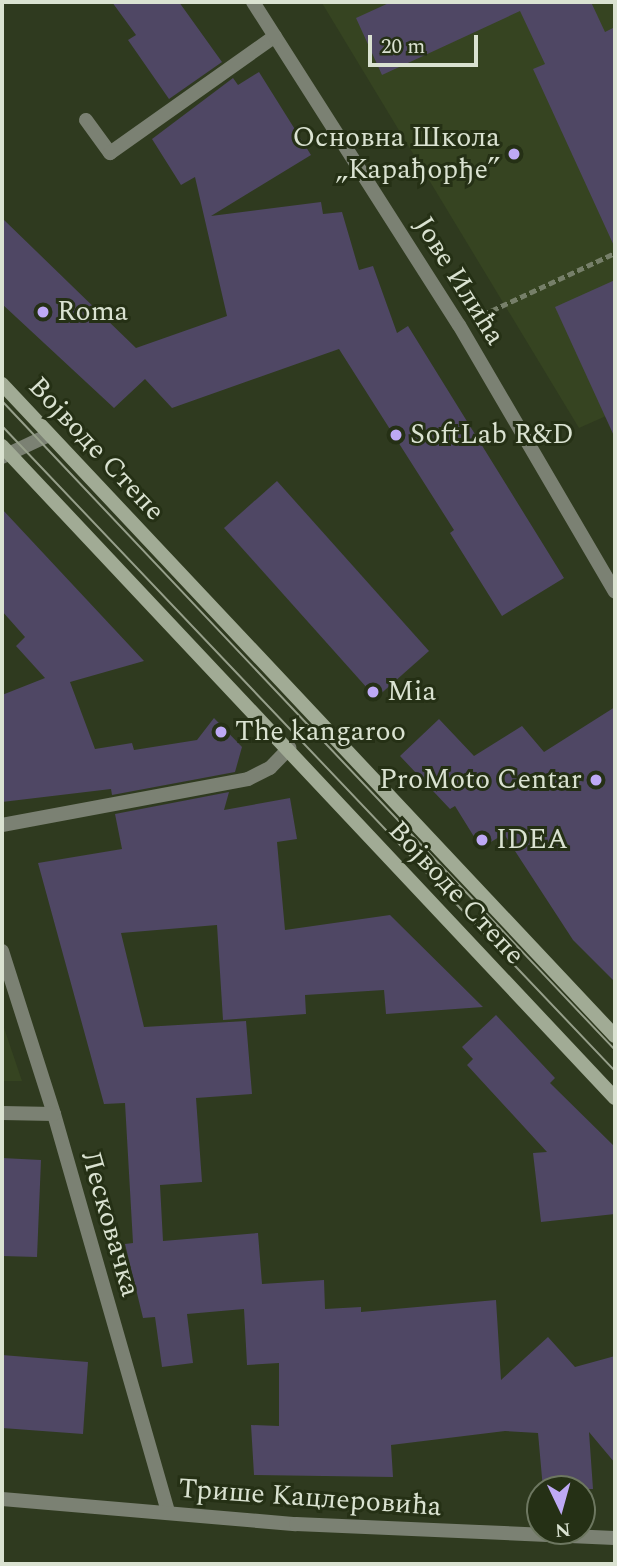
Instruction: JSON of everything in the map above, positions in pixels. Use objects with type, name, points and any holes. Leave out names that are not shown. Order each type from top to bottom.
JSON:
[{"type":"main road","name":"Војводе Степе","points":[[2,384],[615,1036]]},
{"type":"main road","name":"Војводе Степе","points":[[4,452],[289,748],[615,1098]]},
{"type":"street","name":"Јове Илића","points":[[253,2],[459,325],[615,592]]},
{"type":"street","points":[[86,120],[110,153],[275,36]]},
{"type":"street","points":[[4,452],[49,435]]},
{"type":"street","points":[[2,825],[248,779],[270,768],[289,748]]},
{"type":"street","name":"Лесковачка","points":[[2,951],[54,1114],[168,1513]]},
{"type":"street","points":[[2,1113],[54,1114]]},
{"type":"street","name":"Трише Кацлеровића","points":[[2,1499],[401,1531],[615,1538]]},
{"type":"path","points":[[459,325],[615,253]]},
{"type":"shaded area","name":"Основна Школа „Карађорђе”","points":[[615,2],[615,412],[579,428],[322,3]]},
{"type":"shaded area","points":[[2,1022],[22,1081],[2,1081]]},
{"type":"building","points":[[112,2],[179,2],[222,62],[169,99],[128,40],[136,35]]},
{"type":"building","points":[[391,2],[591,2],[605,32],[615,27],[615,248],[533,69],[545,64],[520,11],[382,75],[356,18]]},
{"type":"building","points":[[259,72],[311,155],[211,216],[321,202],[323,214],[342,212],[359,270],[373,266],[397,333],[408,326],[564,578],[502,616],[450,533],[454,530],[339,349],[172,408],[145,379],[114,408],[2,304],[2,218],[136,348],[227,316],[195,177],[181,185],[152,139],[233,78],[238,85]]},
{"type":"building","points":[[615,280],[615,438],[555,307]]},
{"type":"building","points":[[277,481],[429,651],[376,698],[224,528]]},
{"type":"building","points":[[2,509],[144,661],[70,682],[95,749],[132,743],[134,750],[197,740],[214,718],[242,747],[235,772],[112,795],[111,789],[2,802],[2,695],[45,678],[16,646],[25,637],[2,611]]},
{"type":"building","points":[[615,707],[615,982],[573,940],[504,834],[481,848],[455,806],[450,809],[400,756],[439,719],[474,756],[522,726],[544,752]]},
{"type":"building","points":[[229,792],[224,810],[290,798],[297,839],[277,842],[285,930],[390,915],[483,1007],[386,1014],[384,990],[305,995],[306,1014],[223,1020],[217,925],[121,933],[144,1027],[246,1021],[252,1094],[196,1098],[202,1182],[160,1185],[163,1241],[258,1233],[262,1284],[324,1280],[325,1309],[361,1307],[361,1312],[496,1300],[501,1380],[548,1337],[575,1367],[615,1356],[615,1463],[589,1432],[592,1475],[542,1475],[538,1433],[505,1431],[391,1445],[393,1477],[254,1475],[251,1425],[279,1426],[279,1363],[247,1365],[244,1309],[187,1314],[193,1363],[162,1367],[155,1317],[143,1318],[125,1244],[133,1243],[125,1103],[104,1104],[38,863],[122,849],[115,814]]},
{"type":"building","points":[[496,1015],[555,1078],[550,1083],[615,1147],[615,1214],[541,1222],[533,1153],[547,1152],[467,1065],[473,1059],[462,1047]]},
{"type":"building","points":[[2,1158],[41,1160],[37,1257],[2,1256]]},
{"type":"building","points":[[2,1355],[88,1362],[83,1434],[2,1428]]},
{"type":"tram line","points":[[2,401],[615,1050]]},
{"type":"tram line","points":[[2,426],[615,1071]]},
{"type":"place","name":"Основна Школа „Карађорђе”","points":[[514,154]]},
{"type":"place","name":"Roma","points":[[43,312]]},
{"type":"place","name":"SoftLab R&D","points":[[396,435]]},
{"type":"place","name":"Mia","points":[[373,692]]},
{"type":"place","name":"The kangaroo","points":[[221,732]]},
{"type":"place","name":"ProMoto Centar","points":[[596,780]]},
{"type":"place","name":"IDEA","points":[[482,840]]}]
